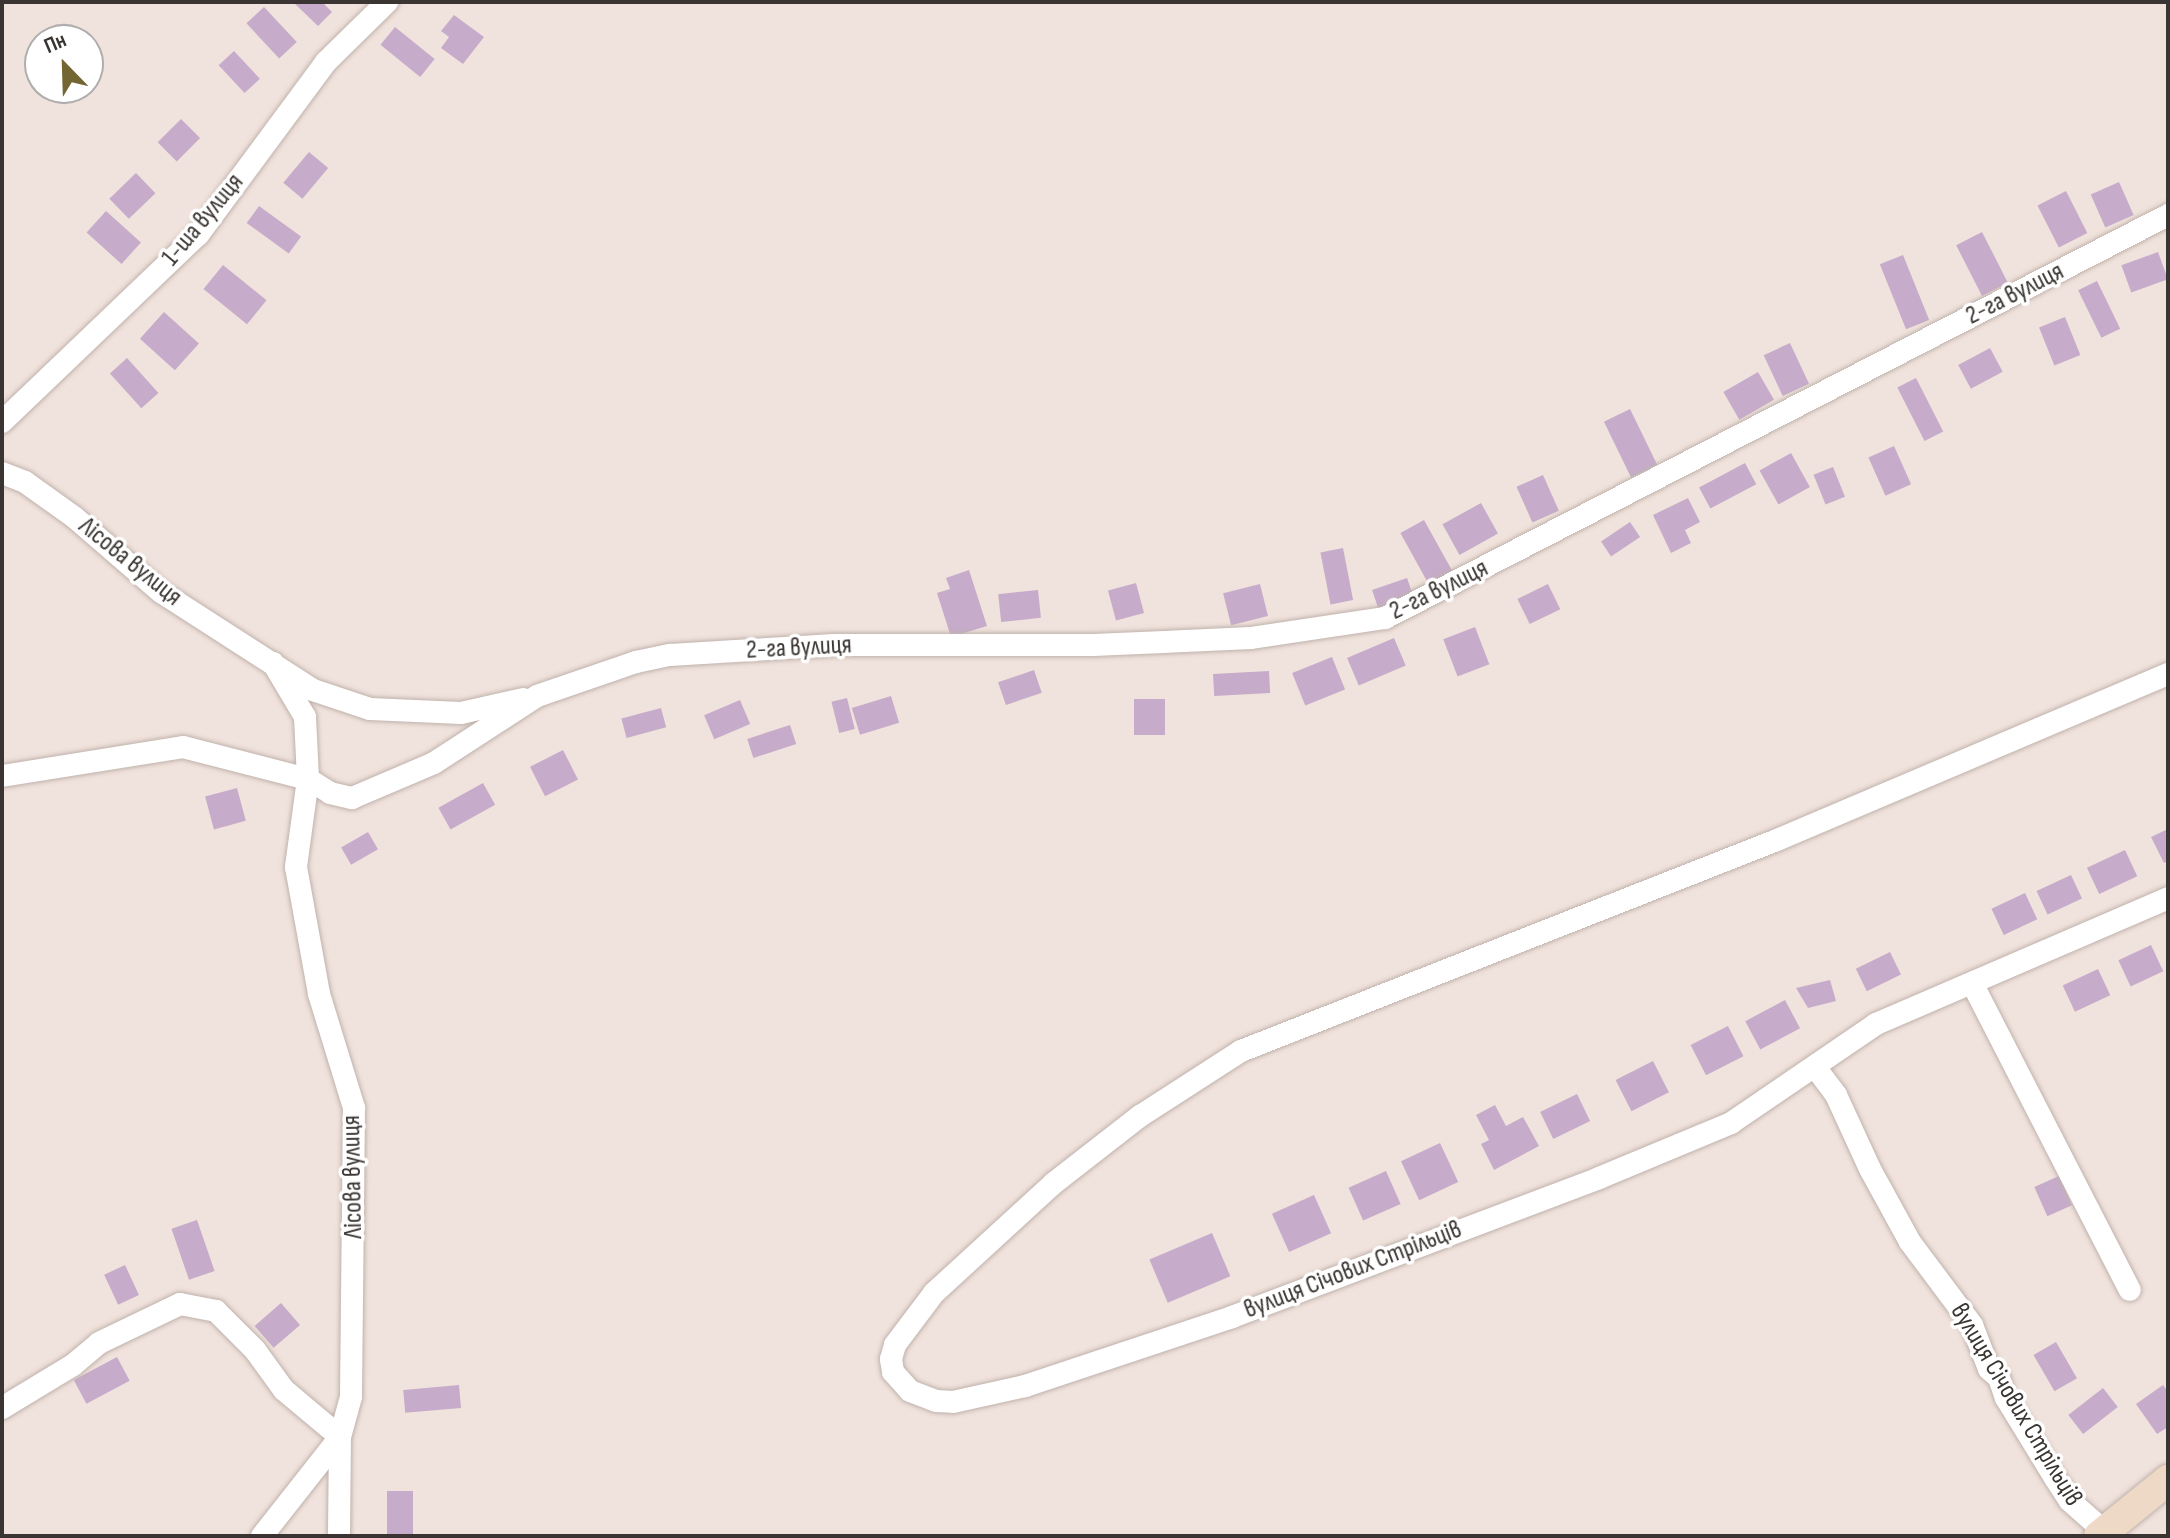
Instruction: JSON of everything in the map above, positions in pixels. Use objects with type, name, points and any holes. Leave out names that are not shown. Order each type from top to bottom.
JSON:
[{"type":"main road","points":[[2102,1534],[2168,1480]]},
{"type":"street","name":"1-ша вулиця","points":[[2,422],[198,235],[326,62],[387,2]]},
{"type":"street","name":"2-га вулиця","points":[[273,663],[313,690],[370,709],[461,713],[537,696],[636,662],[670,655],[834,645],[1093,645],[1251,638],[1385,618],[2168,215]]},
{"type":"street","name":"Лісова вулиця","points":[[2,473],[25,482],[74,517],[161,592],[273,663],[305,717],[308,779],[296,867],[319,994],[354,1108],[351,1397],[340,1437],[339,1536]]},
{"type":"street","name":"вулиця Січових Стрільців","points":[[2168,674],[1777,840],[1241,1051],[1140,1116],[1054,1183],[934,1293],[895,1345],[891,1359],[902,1384],[936,1401],[989,1395],[1068,1373],[1192,1332],[1599,1178],[1731,1123],[1876,1024],[2168,898]]},
{"type":"street","name":"2-га вулиця","points":[[308,779],[330,793],[352,798],[434,763],[537,696]]},
{"type":"street","points":[[2,776],[183,747],[308,779]]},
{"type":"street","points":[[1972,983],[2130,1290]]},
{"type":"street","name":"вулиця Січових Стрільців","points":[[1815,1067],[1836,1095],[1910,1242],[1972,1325],[1989,1369],[1999,1378],[2006,1398],[2055,1478],[2070,1501],[2102,1534]]},
{"type":"street","points":[[2,1408],[63,1372],[99,1343],[180,1304],[216,1311],[255,1350],[284,1390],[340,1437]]},
{"type":"street","name":"Лісова вулиця","points":[[262,1536],[340,1437]]},
{"type":"building","points":[[293,2],[322,2],[332,12],[318,26]]},
{"type":"building","points":[[264,7],[297,42],[279,58],[246,23]]},
{"type":"building","points":[[454,15],[484,37],[463,64],[441,48],[449,37],[441,31]]},
{"type":"building","points":[[395,27],[435,59],[420,77],[381,45]]},
{"type":"building","points":[[234,51],[260,79],[245,93],[219,65]]},
{"type":"building","points":[[181,119],[200,138],[177,161],[158,142]]},
{"type":"building","points":[[309,152],[328,168],[302,199],[283,183]]},
{"type":"building","points":[[136,173],[155,193],[129,219],[109,199]]},
{"type":"building","points":[[2119,182],[2134,215],[2105,227],[2091,195]]},
{"type":"building","points":[[2066,191],[2087,233],[2059,247],[2037,206]]},
{"type":"building","points":[[259,206],[301,237],[289,254],[247,223]]},
{"type":"building","points":[[106,211],[141,242],[122,264],[87,233]]},
{"type":"building","points":[[1982,232],[2008,283],[1982,296],[1956,245]]},
{"type":"building","points":[[2158,252],[2168,279],[2131,293],[2121,265]]},
{"type":"building","points":[[1903,255],[1929,320],[1906,329],[1880,264]]},
{"type":"building","points":[[223,265],[267,300],[247,324],[203,289]]},
{"type":"building","points":[[2097,281],[2120,329],[2101,338],[2078,290]]},
{"type":"building","points":[[164,312],[199,343],[175,370],[140,339]]},
{"type":"building","points":[[2065,317],[2080,355],[2054,366],[2039,327]]},
{"type":"building","points":[[1790,343],[1809,384],[1783,396],[1764,355]]},
{"type":"building","points":[[1990,348],[2003,372],[1971,389],[1958,365]]},
{"type":"building","points":[[127,358],[158,393],[141,408],[110,373]]},
{"type":"building","points":[[1758,372],[1774,400],[1739,420],[1723,392]]},
{"type":"building","points":[[1916,378],[1943,431],[1925,441],[1897,388]]},
{"type":"building","points":[[1630,409],[1657,465],[1631,477],[1604,422]]},
{"type":"building","points":[[1894,446],[1911,484],[1886,496],[1868,457]]},
{"type":"building","points":[[1791,453],[1810,487],[1778,505],[1760,470]]},
{"type":"building","points":[[1745,463],[1756,484],[1710,509],[1699,487]]},
{"type":"building","points":[[1833,467],[1845,497],[1826,505],[1814,475]]},
{"type":"building","points":[[1543,475],[1559,511],[1532,522],[1517,487]]},
{"type":"building","points":[[1688,498],[1700,522],[1685,530],[1691,543],[1671,553],[1653,515]]},
{"type":"building","points":[[1481,503],[1498,534],[1459,555],[1443,524]]},
{"type":"building","points":[[1424,520],[1455,575],[1431,588],[1400,533]]},
{"type":"building","points":[[1630,522],[1640,537],[1611,556],[1601,542]]},
{"type":"building","points":[[1343,548],[1353,600],[1331,604],[1320,552]]},
{"type":"building","points":[[969,570],[987,626],[951,637],[937,593],[950,589],[946,578]]},
{"type":"building","points":[[1407,578],[1414,598],[1379,610],[1372,590]]},
{"type":"building","points":[[1136,583],[1144,613],[1116,620],[1108,591]]},
{"type":"building","points":[[1260,584],[1268,616],[1231,625],[1223,593]]},
{"type":"building","points":[[1548,584],[1560,609],[1530,624],[1517,599]]},
{"type":"building","points":[[1038,590],[1041,618],[1001,622],[998,594]]},
{"type":"building","points":[[1475,627],[1489,664],[1458,677],[1443,639]]},
{"type":"building","points":[[1394,638],[1406,666],[1359,686],[1347,658]]},
{"type":"building","points":[[1332,657],[1345,689],[1305,706],[1292,673]]},
{"type":"building","points":[[1034,670],[1042,693],[1006,705],[998,682]]},
{"type":"building","points":[[1269,671],[1270,693],[1214,696],[1213,674]]},
{"type":"building","points":[[891,696],[899,723],[860,735],[852,708]]},
{"type":"building","points":[[847,698],[855,729],[839,733],[831,702]]},
{"type":"building","points":[[1134,699],[1165,699],[1165,735],[1134,735]]},
{"type":"building","points":[[740,700],[750,724],[714,739],[704,715]]},
{"type":"building","points":[[661,708],[666,727],[627,738],[621,719]]},
{"type":"building","points":[[790,725],[796,744],[753,758],[747,739]]},
{"type":"building","points":[[563,750],[578,779],[545,796],[530,767]]},
{"type":"building","points":[[483,783],[495,805],[451,830],[438,808]]},
{"type":"building","points":[[237,788],[246,821],[214,829],[205,797]]},
{"type":"building","points":[[2168,829],[2168,861],[2164,863],[2151,837]]},
{"type":"building","points":[[368,832],[378,849],[351,865],[341,848]]},
{"type":"building","points":[[2125,850],[2137,876],[2099,894],[2087,868]]},
{"type":"building","points":[[2071,875],[2082,899],[2048,915],[2037,891]]},
{"type":"building","points":[[2025,893],[2037,919],[2004,935],[1991,909]]},
{"type":"building","points":[[2151,945],[2163,971],[2131,986],[2118,960]]},
{"type":"building","points":[[1890,952],[1901,974],[1867,991],[1856,969]]},
{"type":"building","points":[[2098,969],[2110,995],[2075,1012],[2063,985]]},
{"type":"building","points":[[1830,980],[1836,1001],[1808,1008],[1796,988]]},
{"type":"building","points":[[1785,1000],[1800,1028],[1760,1049],[1745,1021]]},
{"type":"building","points":[[1728,1026],[1743,1056],[1706,1075],[1691,1045]]},
{"type":"building","points":[[1653,1061],[1669,1092],[1631,1111],[1616,1080]]},
{"type":"building","points":[[1577,1094],[1590,1121],[1553,1139],[1540,1112]]},
{"type":"building","points":[[1495,1105],[1506,1126],[1523,1117],[1539,1146],[1494,1170],[1481,1144],[1489,1140],[1476,1115]]},
{"type":"building","points":[[1440,1143],[1458,1182],[1419,1200],[1401,1161]]},
{"type":"building","points":[[1386,1171],[1401,1204],[1363,1221],[1349,1188]]},
{"type":"building","points":[[2059,1176],[2072,1205],[2047,1216],[2034,1187]]},
{"type":"building","points":[[1314,1195],[1331,1233],[1289,1252],[1272,1214]]},
{"type":"building","points":[[197,1220],[215,1271],[189,1280],[171,1229]]},
{"type":"building","points":[[1212,1233],[1230,1276],[1168,1303],[1149,1260]]},
{"type":"building","points":[[125,1265],[139,1295],[118,1305],[104,1275]]},
{"type":"building","points":[[281,1303],[300,1325],[274,1348],[255,1326]]},
{"type":"building","points":[[2056,1342],[2077,1378],[2054,1391],[2033,1355]]},
{"type":"building","points":[[117,1357],[130,1381],[86,1404],[74,1380]]},
{"type":"building","points":[[459,1385],[461,1408],[405,1413],[403,1390]]},
{"type":"building","points":[[2163,1385],[2168,1392],[2168,1427],[2157,1434],[2136,1404]]},
{"type":"building","points":[[2103,1388],[2118,1407],[2083,1434],[2068,1415]]},
{"type":"building","points":[[387,1491],[413,1491],[413,1536],[387,1536]]}]
